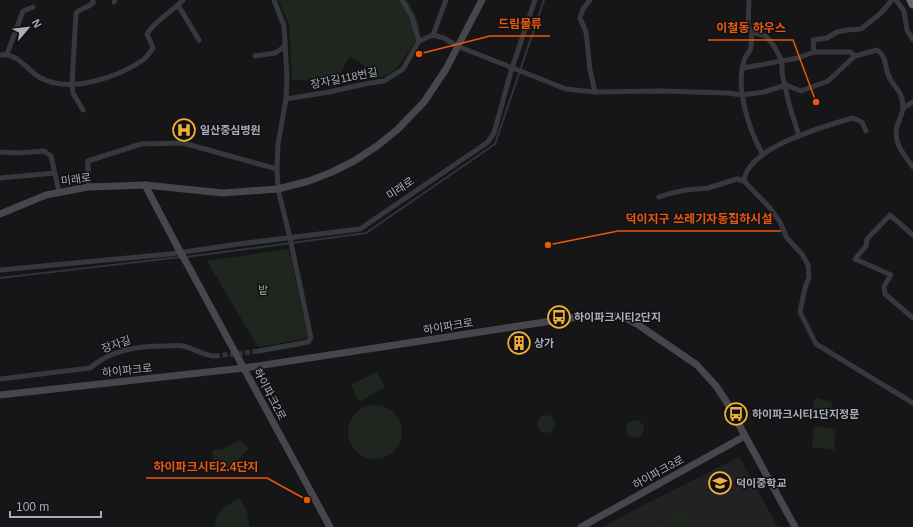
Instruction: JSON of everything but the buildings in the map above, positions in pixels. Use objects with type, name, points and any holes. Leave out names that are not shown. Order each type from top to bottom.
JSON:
[{"type":"highway","points":[[911,0],[913,4]]},
{"type":"street","points":[[83,110],[73,93],[72,84],[76,13],[80,9],[87,8],[93,3],[93,0]]},
{"type":"street","points":[[0,55],[7,54],[23,63],[40,78],[54,83],[72,84],[100,80],[125,70],[145,59],[153,48],[147,34],[152,26],[183,0]]},
{"type":"street","points":[[259,351],[308,342],[311,338],[293,250],[278,189],[278,144],[286,99],[286,77],[284,26],[274,0]]},
{"type":"street","points":[[402,0],[412,17],[419,41],[433,35],[444,38],[457,46],[566,89],[595,92],[660,91],[728,93],[742,95],[764,92],[786,85],[801,91],[816,87],[828,81],[855,56],[877,50],[883,54],[888,75],[899,91],[903,108],[896,134],[900,149],[913,167]]},
{"type":"street","points":[[433,35],[446,0]]},
{"type":"street","name":"미래로","points":[[0,214],[46,195],[88,187],[145,185],[223,193],[278,189],[309,181],[332,172],[354,161],[377,146],[397,130],[424,102],[446,69],[482,0]]},
{"type":"street","name":"미래로","points":[[0,270],[170,254],[360,229],[488,142],[494,133],[536,0]]},
{"type":"street","points":[[590,0],[583,9],[580,18],[586,32],[590,70],[595,92]]},
{"type":"street","points":[[749,0],[748,26],[752,32],[750,50],[745,58],[743,68],[742,95],[749,125],[763,155]]},
{"type":"street","points":[[814,52],[813,40],[827,38],[837,32],[861,29],[880,14],[892,0]]},
{"type":"street","points":[[896,0],[904,11],[907,30],[913,40]]},
{"type":"street","points":[[178,5],[199,40]]},
{"type":"street","points":[[7,54],[23,11],[33,7]]},
{"type":"street","points":[[752,32],[766,36],[774,46],[782,61],[782,73],[786,85],[789,104],[799,136]]},
{"type":"street","name":"장자길118번길","points":[[286,99],[384,81],[403,69],[419,41]]},
{"type":"street","points":[[255,56],[275,53],[284,47]]},
{"type":"street","points":[[743,68],[798,58],[814,52],[850,52],[855,56]]},
{"type":"street","points":[[903,108],[913,102]]},
{"type":"street","points":[[744,181],[745,174],[763,155],[780,144],[799,136],[853,118],[862,122],[866,131]]},
{"type":"street","points":[[88,187],[88,161],[141,144],[183,143],[277,169]]},
{"type":"street","points":[[0,152],[18,153],[44,151],[51,156],[59,192]]},
{"type":"street","points":[[0,178],[55,173]]},
{"type":"street","points":[[659,197],[686,190],[708,188],[737,179],[744,181],[770,208],[780,222],[787,238],[802,254],[808,264],[808,277],[800,312],[816,344],[913,403]]},
{"type":"street","name":"하이파크2로","points":[[145,185],[330,527]]},
{"type":"street","points":[[913,235],[890,215],[867,239],[866,246],[855,260],[891,275],[884,286],[885,294],[913,318]]},
{"type":"street","name":"하이파크로","points":[[0,395],[244,368],[558,320],[597,315],[617,316],[632,321],[640,326],[702,371],[716,386],[726,401],[795,527]]},
{"type":"street","name":"장자길","points":[[0,379],[90,368],[111,354],[126,349],[143,347],[182,346],[193,348],[211,356],[216,356]]},
{"type":"street","name":"하이파크3로","points":[[581,527],[745,436]]},
{"type":"shaded area","name":"덕이중학교","points":[[739,457],[778,527],[602,527],[636,509]]},
{"type":"green space","points":[[278,0],[407,0],[418,21],[420,30],[417,40],[400,65],[391,73],[386,75],[379,77],[372,76],[357,60],[349,57],[341,72],[330,81],[292,80],[289,24]]},
{"type":"green space","name":"밭","points":[[289,249],[308,338],[258,347],[207,261]]},
{"type":"green space","points":[[377,372],[385,387],[359,402],[351,385]]},
{"type":"green space","points":[[815,398],[832,402],[830,416],[812,414]]},
{"type":"green space","points":[[375,405],[385,407],[394,413],[400,422],[402,432],[400,442],[394,451],[385,457],[375,459],[365,457],[356,451],[350,442],[348,432],[350,422],[356,413],[365,407]]},
{"type":"green space","points":[[546,415],[552,418],[555,424],[552,430],[546,433],[540,430],[537,424],[540,418]]},
{"type":"green space","points":[[631,420],[639,420],[644,425],[642,436],[639,438],[631,438],[626,433],[626,425]]},
{"type":"green space","points":[[814,426],[836,429],[834,450],[812,447]]},
{"type":"green space","points":[[240,440],[249,448],[233,466],[225,469],[213,464],[213,450],[223,449]]},
{"type":"green space","points":[[239,498],[246,508],[250,527],[215,527],[215,521],[219,512]]},
{"type":"green space","points":[[685,510],[694,527],[654,527]]},
{"type":"waterway","points":[[186,257],[366,233],[495,144],[544,0]]},
{"type":"waterway","points":[[0,278],[181,257]]},
{"type":"tunnel","points":[[215,356],[259,351]]},
{"type":"place","name":"드림물류","points":[[419,54]]},
{"type":"place","name":"이철동 하우스","points":[[816,102]]},
{"type":"place","name":"일산중심병원","points":[[184,130]]},
{"type":"place","name":"덕이지구 쓰레기자동집하시설","points":[[548,245]]},
{"type":"place","name":"하이파크시티2단지","points":[[559,317]]},
{"type":"place","name":"상가","points":[[519,343]]},
{"type":"place","name":"하이파크시티1단지정문","points":[[736,414]]},
{"type":"place","name":"덕이중학교","points":[[720,483]]},
{"type":"place","name":"하이파크시티2.4단지","points":[[307,500]]}]
